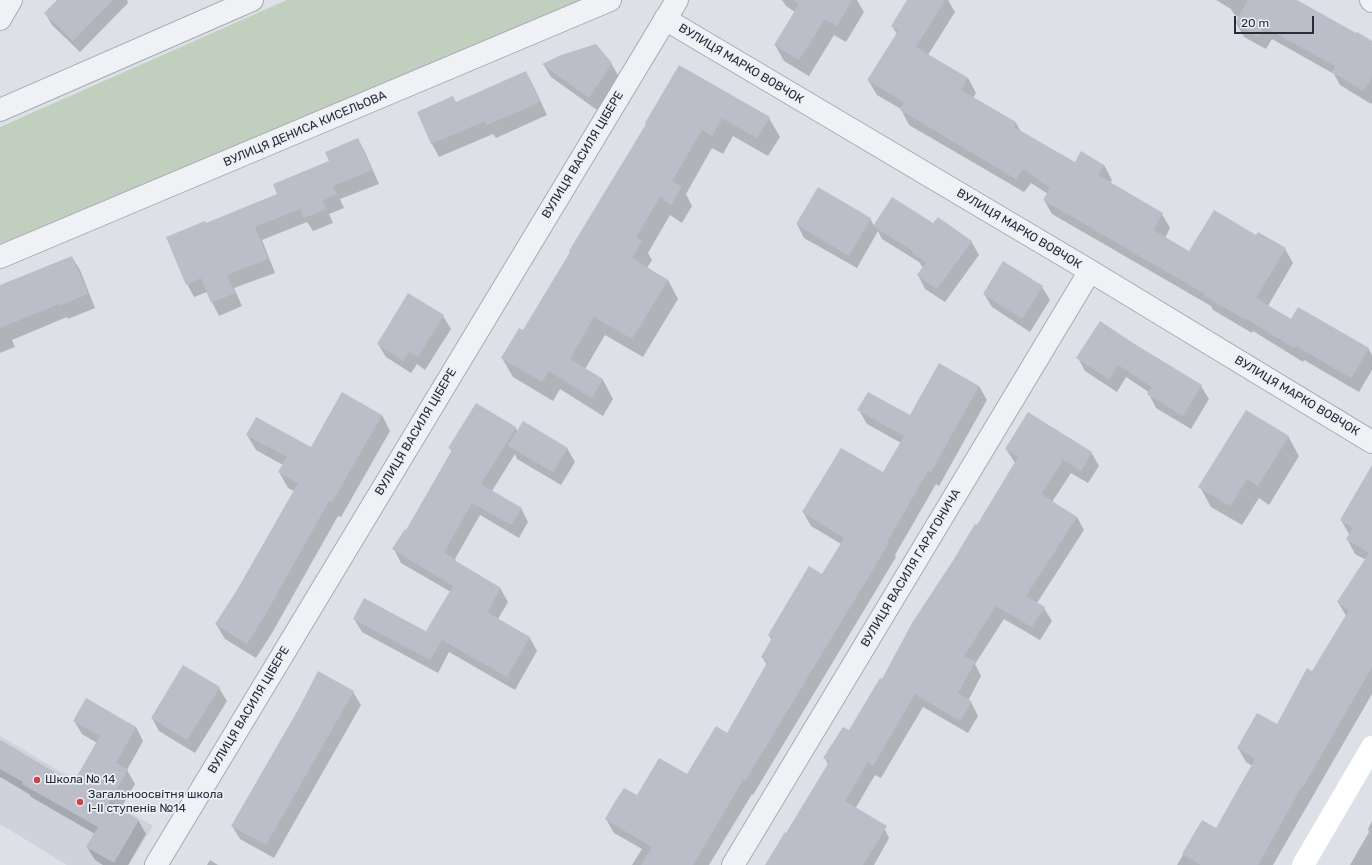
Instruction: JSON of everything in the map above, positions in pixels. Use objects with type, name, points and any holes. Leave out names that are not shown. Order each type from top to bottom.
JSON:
[{"type":"street","points":[[0,19],[12,0]]},
{"type":"street","points":[[0,110],[252,0]]},
{"type":"street","name":"ВУЛИЦЯ ДЕНИСА КИСЕЛЬОВА","points":[[0,257],[610,0]]},
{"type":"street","name":"ВУЛИЦЯ ВАСИЛЯ ЦІБЕРЕ","points":[[156,865],[677,0]]},
{"type":"street","name":"ВУЛИЦЯ МАРКО ВОВЧОК","points":[[665,19],[1090,271],[1372,442]]},
{"type":"street","name":"ВУЛИЦЯ ВАСИЛЯ ГАРАГОНИЧА","points":[[732,865],[1090,271]]},
{"type":"street","points":[[1303,865],[1372,747]]},
{"type":"shaded area","name":"Школа № 14","points":[[0,736],[153,826],[129,865],[67,865],[0,824]]},
{"type":"green space","points":[[287,0],[593,0],[0,244],[0,127]]},
{"type":"building","points":[[57,0],[113,0],[73,41],[44,13]]},
{"type":"building","points":[[793,0],[852,0],[837,26],[825,19],[799,60],[774,45],[799,4]]},
{"type":"building","points":[[907,0],[945,0],[916,47],[968,78],[961,90],[1016,122],[1014,127],[1075,162],[1081,151],[1104,165],[1098,175],[1163,213],[1153,230],[1189,251],[1214,210],[1256,235],[1258,232],[1286,248],[1256,298],[1291,319],[1298,307],[1369,348],[1351,378],[1296,346],[1294,348],[1245,318],[1244,319],[1204,296],[1205,294],[1043,200],[1050,188],[1023,169],[1016,179],[900,110],[904,102],[867,80],[898,31],[891,26]]},
{"type":"building","points":[[1248,0],[1297,0],[1372,41],[1372,77],[1363,91],[1332,72],[1335,66],[1264,27],[1258,37],[1235,23]]},
{"type":"building","points":[[596,44],[612,63],[589,98],[542,64],[561,55]]},
{"type":"building","points":[[679,65],[770,117],[757,138],[722,118],[712,136],[702,130],[672,181],[682,187],[671,205],[660,197],[636,237],[642,241],[632,258],[668,280],[632,339],[594,317],[570,359],[603,379],[592,398],[549,371],[542,382],[501,358],[519,328],[523,330],[646,124],[645,123]]},
{"type":"building","points":[[526,71],[540,102],[487,125],[485,121],[431,144],[417,112],[453,96],[456,102]]},
{"type":"building","points":[[358,138],[372,170],[333,186],[337,194],[322,201],[326,209],[304,218],[300,209],[255,227],[268,259],[227,275],[235,293],[211,303],[201,278],[186,285],[166,237],[205,221],[206,223],[277,194],[273,184],[329,161],[325,152]]},
{"type":"building","points":[[818,187],[871,218],[849,256],[796,224]]},
{"type":"building","points":[[892,197],[933,223],[938,217],[972,241],[937,289],[917,275],[926,262],[912,253],[913,251],[873,226]]},
{"type":"building","points":[[72,256],[88,294],[0,328],[0,285]]},
{"type":"building","points":[[1003,261],[1043,286],[1022,319],[983,294]]},
{"type":"building","points":[[408,293],[444,315],[418,357],[409,352],[403,361],[377,344]]},
{"type":"building","points":[[1100,321],[1202,385],[1183,416],[1147,394],[1152,387],[1118,365],[1109,379],[1076,358]]},
{"type":"building","points":[[939,363],[979,386],[931,472],[928,471],[887,542],[889,543],[745,781],[743,780],[693,865],[641,865],[652,847],[605,819],[614,803],[624,788],[637,795],[659,758],[687,774],[716,726],[727,733],[768,661],[761,657],[772,638],[768,635],[809,566],[822,574],[844,538],[802,512],[841,448],[883,472],[904,436],[857,410],[868,392],[910,415]]},
{"type":"building","points":[[342,392],[382,415],[332,502],[329,501],[264,617],[247,644],[215,624],[237,590],[298,483],[278,472],[287,457],[246,435],[256,417],[311,447]]},
{"type":"building","points":[[476,403],[516,427],[481,484],[522,508],[511,525],[472,503],[444,552],[456,561],[501,588],[487,612],[530,637],[507,677],[426,631],[453,586],[392,549],[405,529],[406,530],[452,450],[448,448]]},
{"type":"building","points":[[1246,410],[1289,436],[1258,486],[1247,479],[1230,506],[1198,487]]},
{"type":"building","points":[[1028,412],[1092,452],[1081,471],[1063,460],[1041,494],[1077,517],[1026,596],[1045,607],[1032,627],[996,606],[964,656],[975,662],[958,693],[972,702],[960,721],[915,694],[873,766],[868,762],[845,801],[887,826],[863,865],[765,865],[829,762],[823,758],[843,727],[849,730],[880,678],[882,679],[912,623],[975,524],[977,525],[1018,457],[1005,449]]},
{"type":"building","points":[[523,421],[568,448],[553,472],[508,446]]},
{"type":"building","points":[[1372,465],[1372,667],[1303,787],[1302,786],[1258,865],[1201,865],[1182,854],[1202,820],[1216,828],[1255,759],[1237,748],[1257,713],[1277,724],[1307,668],[1312,671],[1349,610],[1337,602],[1369,553],[1346,539],[1353,528],[1340,520]]},
{"type":"building","points":[[364,598],[442,640],[430,660],[353,619]]},
{"type":"building","points":[[183,665],[220,687],[187,740],[151,718]]},
{"type":"building","points":[[318,671],[354,691],[266,845],[231,826],[299,708]]},
{"type":"building","points":[[86,698],[136,727],[116,763],[128,770],[109,803],[139,820],[114,863],[86,847],[98,827],[22,784],[23,782],[0,769],[0,740],[73,783],[100,736],[73,721]]},
{"type":"place","name":"Школа № 14","points":[[37,780]]},
{"type":"place","name":"Загальноосвітня школа І-ІІ ступенів №14","points":[[80,802]]}]
